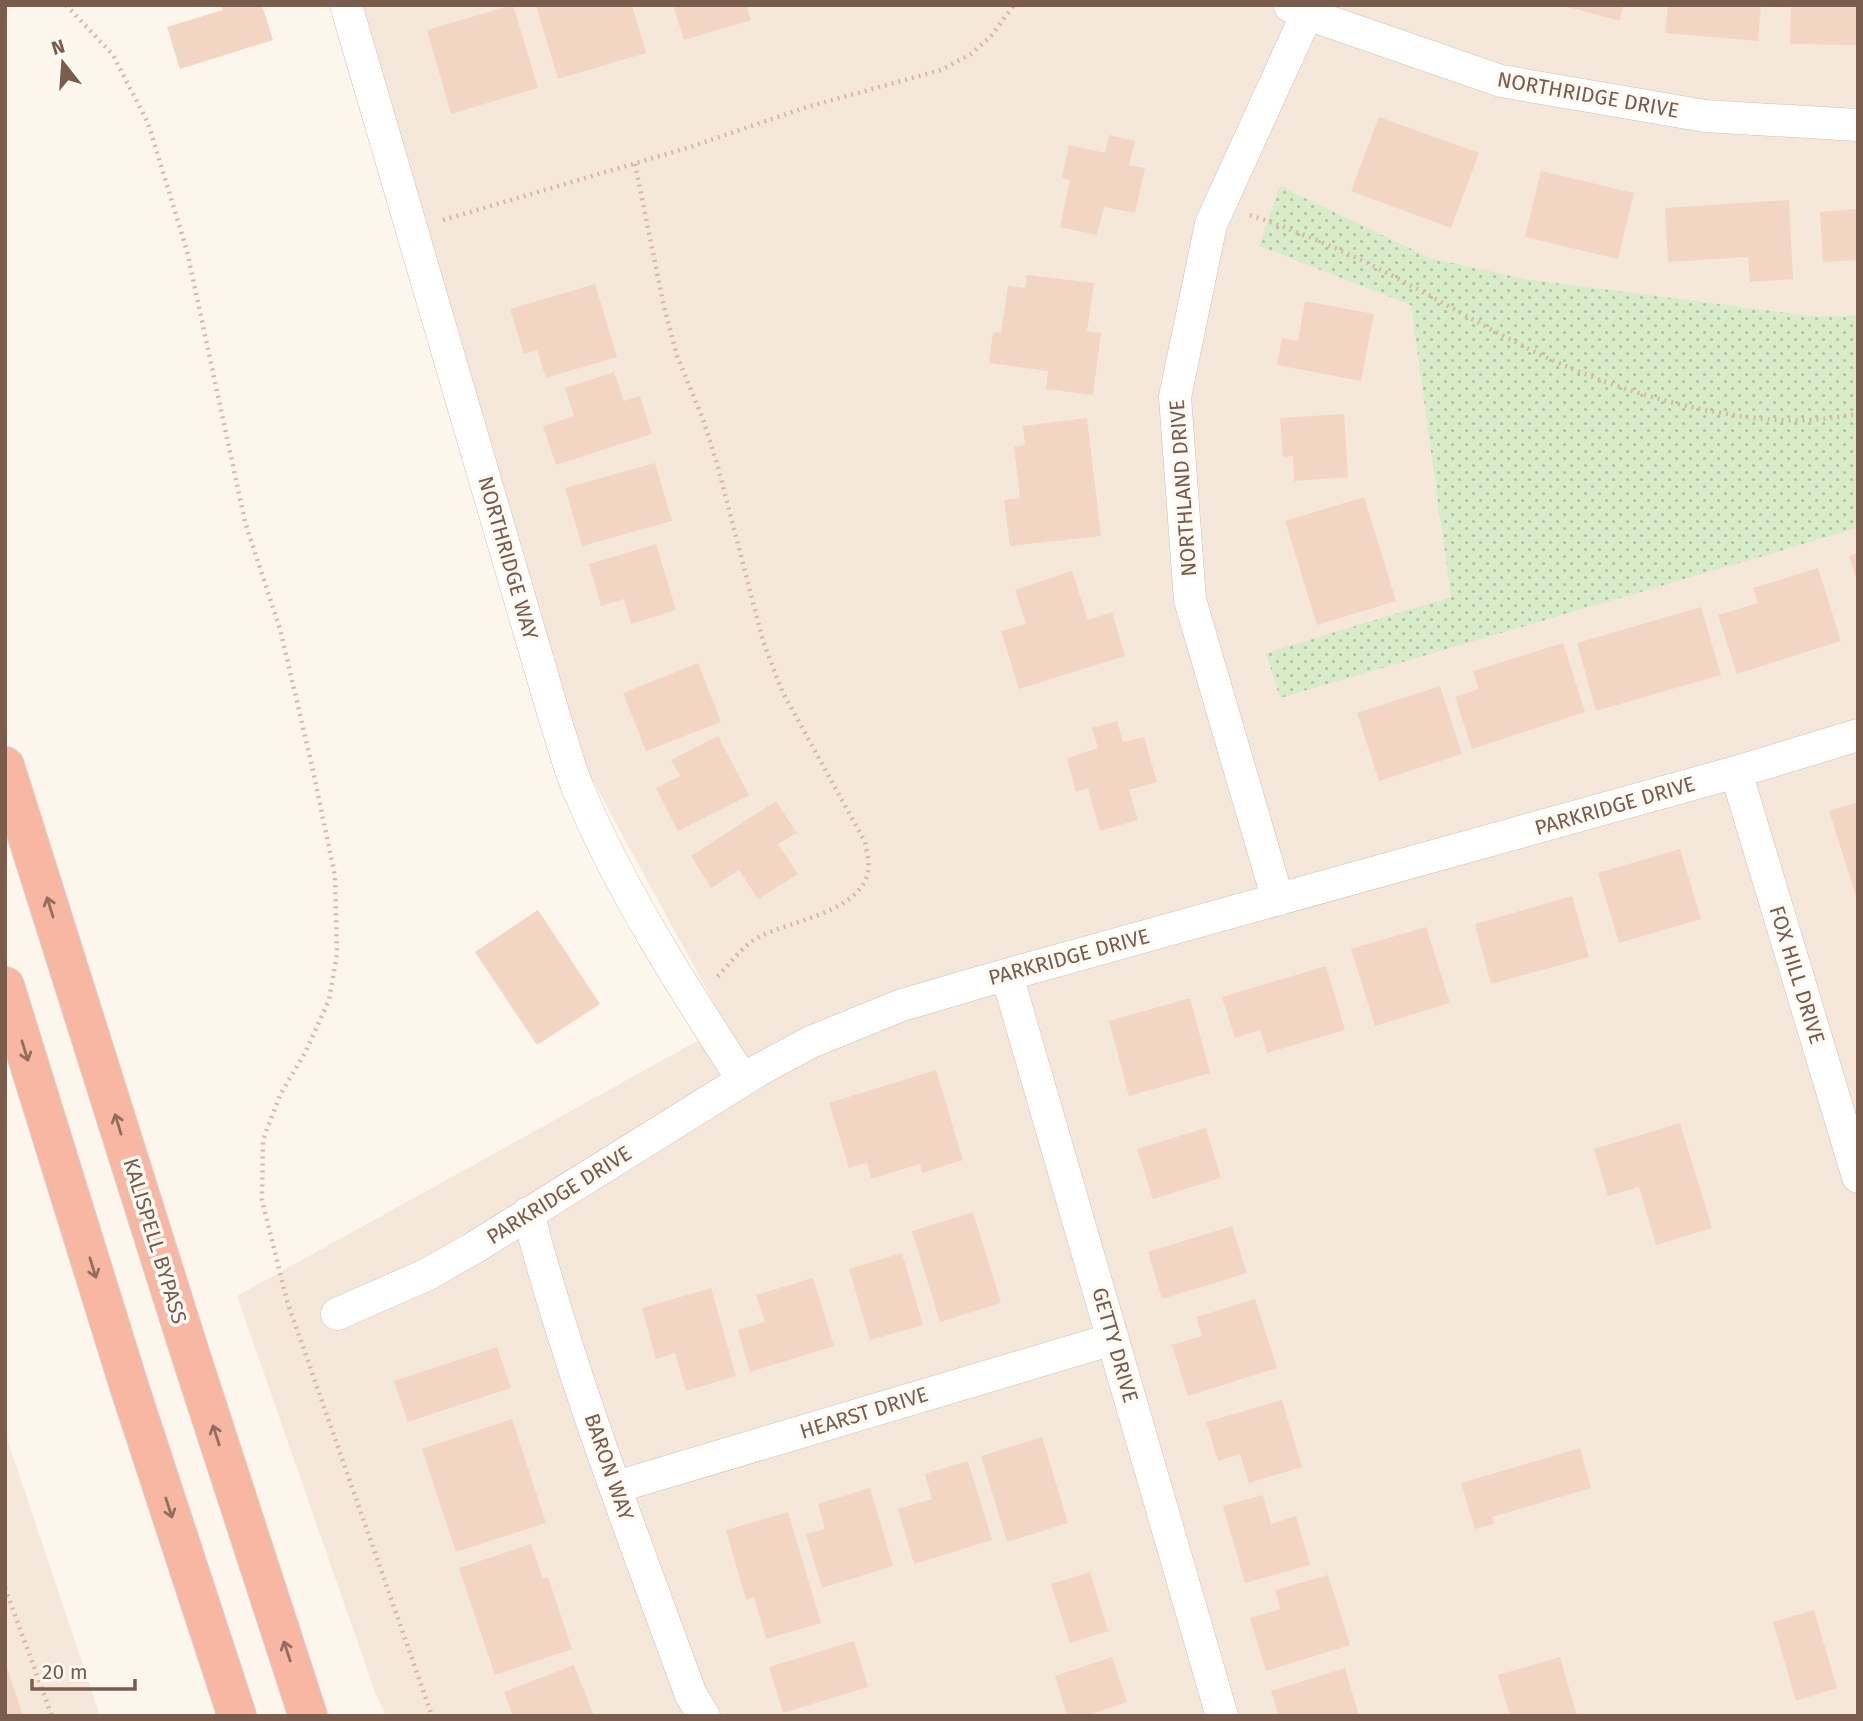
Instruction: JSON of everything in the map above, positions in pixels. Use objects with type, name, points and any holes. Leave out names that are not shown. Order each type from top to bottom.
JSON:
[{"type":"highway","name":"KALISPELL BYPASS","points":[[5,766],[190,1353],[308,1716]]},
{"type":"highway","points":[[5,986],[129,1386],[237,1716]]},
{"type":"street","name":"NORTHRIDGE WAY","points":[[346,5],[555,719],[578,789],[614,865],[662,952],[743,1080]]},
{"type":"street","name":"NORTHRIDGE DRIVE","points":[[1302,8],[1501,82],[1705,116],[1858,125]]},
{"type":"street","name":"NORTHLAND DRIVE","points":[[1278,900],[1190,600],[1175,397],[1211,224],[1302,8]]},
{"type":"street","name":"PARKRIDGE DRIVE","points":[[337,1314],[426,1275],[743,1080],[811,1042],[862,1020],[902,1005],[1736,772],[1858,735]]},
{"type":"street","name":"FOX HILL DRIVE","points":[[1736,772],[1858,1177]]},
{"type":"street","name":"GETTY DRIVE","points":[[1007,975],[1222,1716]]},
{"type":"street","name":"BARON WAY","points":[[528,1213],[551,1297],[616,1487],[691,1695],[704,1716]]},
{"type":"street","name":"HEARST DRIVE","points":[[616,1487],[1113,1339]]},
{"type":"path","points":[[66,5],[113,55],[148,123],[187,251],[245,522],[279,629],[312,766],[335,876],[337,954],[329,1000],[306,1051],[280,1095],[262,1140],[262,1200],[287,1301],[432,1716]]},
{"type":"path","points":[[412,229],[635,164],[807,107],[942,70],[971,54],[991,36],[1014,5]]},
{"type":"path","points":[[635,164],[673,344],[703,419],[718,467],[763,641],[782,691],[865,842],[869,868],[866,880],[849,899],[830,910],[758,938],[745,946],[693,1001]]},
{"type":"path","points":[[1219,205],[1292,229],[1340,250],[1533,351],[1595,377],[1676,402],[1779,420],[1817,420],[1858,414]]},
{"type":"path","points":[[5,1588],[52,1716]]},
{"type":"shaded area","points":[[363,5],[1858,5],[1858,1716],[386,1716],[375,1692],[237,1296],[726,1025],[581,759]]},
{"type":"shaded area","points":[[5,1433],[100,1716],[5,1716]]},
{"type":"green space","points":[[1280,186],[1430,258],[1525,279],[1818,317],[1858,315],[1858,528],[1280,698],[1266,653],[1451,597],[1411,305],[1259,246]]},
{"type":"building","points":[[221,5],[262,5],[273,40],[180,69],[167,27],[223,10]]},
{"type":"building","points":[[513,5],[538,88],[451,114],[427,30]]},
{"type":"building","points":[[536,5],[632,5],[646,53],[558,79]]},
{"type":"building","points":[[673,5],[746,5],[751,20],[684,40]]},
{"type":"building","points":[[1560,5],[1623,5],[1620,21]]},
{"type":"building","points":[[1668,5],[1761,5],[1758,41],[1665,33]]},
{"type":"building","points":[[1791,5],[1858,5],[1858,45],[1790,44]]},
{"type":"building","points":[[1379,117],[1479,153],[1451,228],[1351,191]]},
{"type":"building","points":[[1109,135],[1135,141],[1129,165],[1145,168],[1135,213],[1104,207],[1097,235],[1060,227],[1070,180],[1062,178],[1069,145],[1105,153]]},
{"type":"building","points":[[1541,171],[1634,193],[1618,259],[1525,237]]},
{"type":"building","points":[[1789,200],[1793,279],[1750,282],[1748,257],[1668,262],[1665,208]]},
{"type":"building","points":[[1858,209],[1858,260],[1823,262],[1820,212]]},
{"type":"building","points":[[1027,275],[1094,283],[1087,331],[1101,333],[1093,395],[1046,389],[1048,371],[989,363],[993,332],[1001,333],[1008,286],[1025,288]]},
{"type":"building","points":[[595,284],[617,357],[546,378],[537,350],[524,354],[510,309]]},
{"type":"building","points":[[1305,301],[1374,314],[1361,381],[1277,365],[1282,338],[1298,341]]},
{"type":"building","points":[[614,372],[624,401],[640,396],[652,434],[556,465],[543,426],[574,416],[565,388]]},
{"type":"building","points":[[1344,414],[1348,477],[1294,481],[1293,456],[1283,457],[1280,418]]},
{"type":"building","points":[[1087,418],[1101,536],[1010,546],[1004,500],[1020,498],[1014,447],[1025,445],[1023,426]]},
{"type":"building","points":[[655,463],[672,521],[582,546],[565,488]]},
{"type":"building","points":[[1364,497],[1396,601],[1317,625],[1285,521]]},
{"type":"building","points":[[656,544],[676,610],[631,624],[624,599],[601,606],[589,564]]},
{"type":"building","points":[[1858,553],[1858,581],[1857,581],[1849,556]]},
{"type":"building","points":[[1818,568],[1841,641],[1737,674],[1718,615],[1758,603],[1753,588]]},
{"type":"building","points":[[1072,571],[1088,620],[1112,612],[1125,656],[1019,689],[1001,631],[1026,624],[1015,590]]},
{"type":"building","points":[[1701,607],[1721,675],[1596,711],[1577,643]]},
{"type":"building","points":[[1563,643],[1585,712],[1472,749],[1455,697],[1479,689],[1473,671]]},
{"type":"building","points":[[698,663],[721,722],[646,751],[623,693]]},
{"type":"building","points":[[1440,686],[1462,754],[1379,781],[1357,713]]},
{"type":"building","points":[[1117,721],[1123,742],[1144,737],[1157,782],[1129,790],[1138,820],[1100,831],[1088,788],[1076,792],[1067,758],[1098,748],[1092,728]]},
{"type":"building","points":[[718,736],[749,795],[678,831],[656,788],[680,776],[671,760]]},
{"type":"building","points":[[776,801],[797,833],[778,844],[798,874],[758,899],[739,870],[711,888],[691,856]]},
{"type":"building","points":[[1858,802],[1858,899],[1857,899],[1829,811]]},
{"type":"building","points":[[1680,849],[1701,919],[1619,943],[1598,873]]},
{"type":"building","points":[[1572,896],[1589,957],[1491,984],[1475,924]]},
{"type":"building","points":[[538,910],[600,1004],[537,1045],[475,952]]},
{"type":"building","points":[[1426,927],[1450,1003],[1375,1026],[1351,949]]},
{"type":"building","points":[[1326,966],[1345,1030],[1267,1053],[1260,1030],[1235,1038],[1222,997]]},
{"type":"building","points":[[1190,998],[1210,1073],[1129,1096],[1109,1021]]},
{"type":"building","points":[[936,1070],[963,1160],[922,1173],[920,1164],[871,1179],[867,1163],[849,1168],[829,1103]]},
{"type":"building","points":[[1680,1123],[1712,1228],[1656,1245],[1639,1187],[1608,1196],[1594,1149]]},
{"type":"building","points":[[1206,1128],[1221,1178],[1153,1199],[1137,1149]]},
{"type":"building","points":[[973,1212],[1001,1303],[940,1322],[912,1231]]},
{"type":"building","points":[[1232,1226],[1247,1273],[1162,1299],[1148,1252]]},
{"type":"building","points":[[902,1253],[923,1325],[870,1340],[849,1269]]},
{"type":"building","points":[[813,1278],[834,1346],[750,1372],[738,1330],[765,1322],[756,1295]]},
{"type":"building","points":[[711,1288],[736,1376],[686,1391],[675,1353],[656,1359],[642,1308]]},
{"type":"building","points":[[1255,1299],[1277,1368],[1188,1396],[1172,1345],[1202,1336],[1196,1317]]},
{"type":"building","points":[[497,1347],[511,1388],[408,1422],[394,1381]]},
{"type":"building","points":[[1282,1400],[1302,1467],[1249,1483],[1240,1454],[1218,1461],[1206,1422]]},
{"type":"building","points":[[512,1419],[546,1523],[456,1552],[422,1449]]},
{"type":"building","points":[[1042,1437],[1068,1523],[1007,1542],[981,1456]]},
{"type":"building","points":[[1580,1448],[1591,1488],[1492,1517],[1494,1524],[1475,1529],[1461,1483]]},
{"type":"building","points":[[968,1461],[992,1540],[914,1564],[898,1509],[932,1499],[925,1474]]},
{"type":"building","points":[[870,1488],[893,1566],[822,1588],[806,1534],[825,1529],[818,1504]]},
{"type":"building","points":[[1263,1495],[1271,1524],[1296,1516],[1310,1565],[1245,1583],[1223,1506]]},
{"type":"building","points":[[788,1512],[821,1623],[766,1639],[754,1597],[746,1600],[726,1530]]},
{"type":"building","points":[[531,1544],[543,1579],[548,1577],[572,1649],[495,1675],[459,1568]]},
{"type":"building","points":[[1090,1572],[1108,1631],[1070,1643],[1051,1584]]},
{"type":"building","points":[[1328,1575],[1350,1645],[1266,1671],[1250,1618],[1281,1609],[1275,1590]]},
{"type":"building","points":[[1814,1610],[1837,1688],[1796,1701],[1773,1622]]},
{"type":"building","points":[[854,1641],[868,1687],[783,1713],[769,1667]]},
{"type":"building","points":[[1112,1657],[1127,1702],[1086,1716],[1067,1716],[1055,1676]]},
{"type":"building","points":[[1560,1657],[1577,1716],[1510,1716],[1498,1675]]},
{"type":"building","points":[[6,1665],[23,1716],[5,1716]]},
{"type":"building","points":[[574,1665],[594,1716],[513,1716],[504,1692]]},
{"type":"building","points":[[1345,1668],[1359,1716],[1279,1716],[1271,1691]]}]
